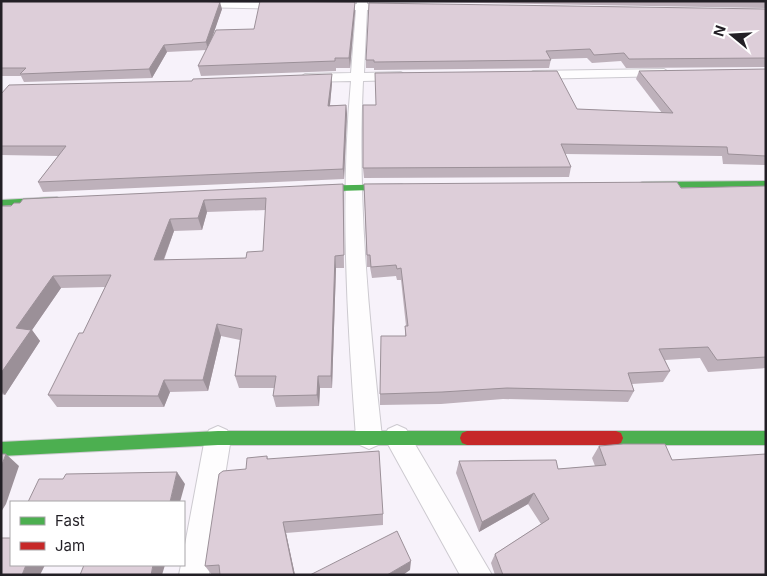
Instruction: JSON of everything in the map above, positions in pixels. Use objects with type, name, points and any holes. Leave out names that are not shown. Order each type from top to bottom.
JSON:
[{"type":"street","points":[[182,4],[295,6]]},
{"type":"street","points":[[362,4],[356,76],[353,187],[368,437]]},
{"type":"street","points":[[314,6],[362,4],[411,7]]},
{"type":"street","points":[[516,75],[675,73]]},
{"type":"street","points":[[297,78],[416,76]]},
{"type":"street","points":[[628,186],[766,184]]},
{"type":"street","points":[[296,189],[412,186]]},
{"type":"street","points":[[1,203],[69,200]]},
{"type":"street","points":[[398,437],[478,575]]},
{"type":"street","points":[[194,575],[218,438]]},
{"type":"street","points":[[1,449],[218,438],[766,438]]},
{"type":"building","points":[[1,1],[220,2],[206,42],[164,45],[149,69],[20,74],[26,68],[1,68]]},
{"type":"building","points":[[260,1],[355,2],[349,58],[335,58],[335,61],[198,66],[216,30],[254,29]]},
{"type":"building","points":[[369,3],[766,9],[766,58],[629,59],[624,53],[594,55],[590,49],[546,51],[551,60],[374,62],[374,60],[366,60]]},
{"type":"building","points":[[766,69],[766,156],[728,154],[727,147],[561,144],[571,167],[363,168],[363,105],[376,105],[375,73],[557,71],[577,109],[673,113],[639,71]]},
{"type":"building","points":[[332,74],[328,106],[346,105],[343,169],[38,182],[66,146],[1,146],[1,94],[9,85],[192,81],[193,79]]},
{"type":"building","points":[[677,182],[681,188],[766,186],[766,357],[717,360],[708,347],[659,349],[670,371],[628,373],[634,391],[507,388],[380,394],[381,336],[406,336],[405,326],[408,326],[401,268],[397,269],[396,265],[371,267],[370,255],[367,255],[364,184]]},
{"type":"building","points":[[343,184],[344,255],[335,256],[331,376],[318,376],[317,395],[273,396],[276,376],[235,376],[242,329],[217,324],[203,380],[164,380],[158,396],[48,395],[79,333],[83,333],[111,275],[53,276],[16,328],[31,330],[1,373],[1,206],[11,206],[14,203],[20,203],[23,199]],"holes":[[[266,198],[263,251],[247,252],[246,258],[154,260],[170,219],[198,218],[204,200]]]},
{"type":"building","points":[[665,444],[672,460],[766,454],[766,575],[503,575],[495,554],[549,519],[534,493],[482,522],[459,461],[556,460],[558,469],[606,465],[599,446]]},
{"type":"building","points":[[379,451],[383,514],[283,522],[294,575],[220,575],[219,565],[205,566],[219,474],[223,471],[246,469],[247,458],[267,456],[267,459]]},
{"type":"building","points":[[1,454],[6,454],[1,467]]},
{"type":"building","points":[[177,472],[170,501],[28,501],[39,479],[63,479],[66,474]]},
{"type":"building","points":[[397,531],[411,561],[387,575],[310,575]]},
{"type":"building","points":[[1,538],[10,538],[10,566],[26,566],[22,575],[1,575]]},
{"type":"building","points":[[84,566],[153,566],[151,575],[80,575]]},
{"type":"traffic: fast","points":[[642,185],[766,184]]},
{"type":"traffic: fast","points":[[305,189],[402,187]]},
{"type":"traffic: fast","points":[[1,203],[57,200]]},
{"type":"traffic: fast","points":[[1,449],[218,438],[467,438]]},
{"type":"traffic: fast","points":[[616,438],[766,438]]},
{"type":"traffic: jam","points":[[467,438],[616,438]]}]
